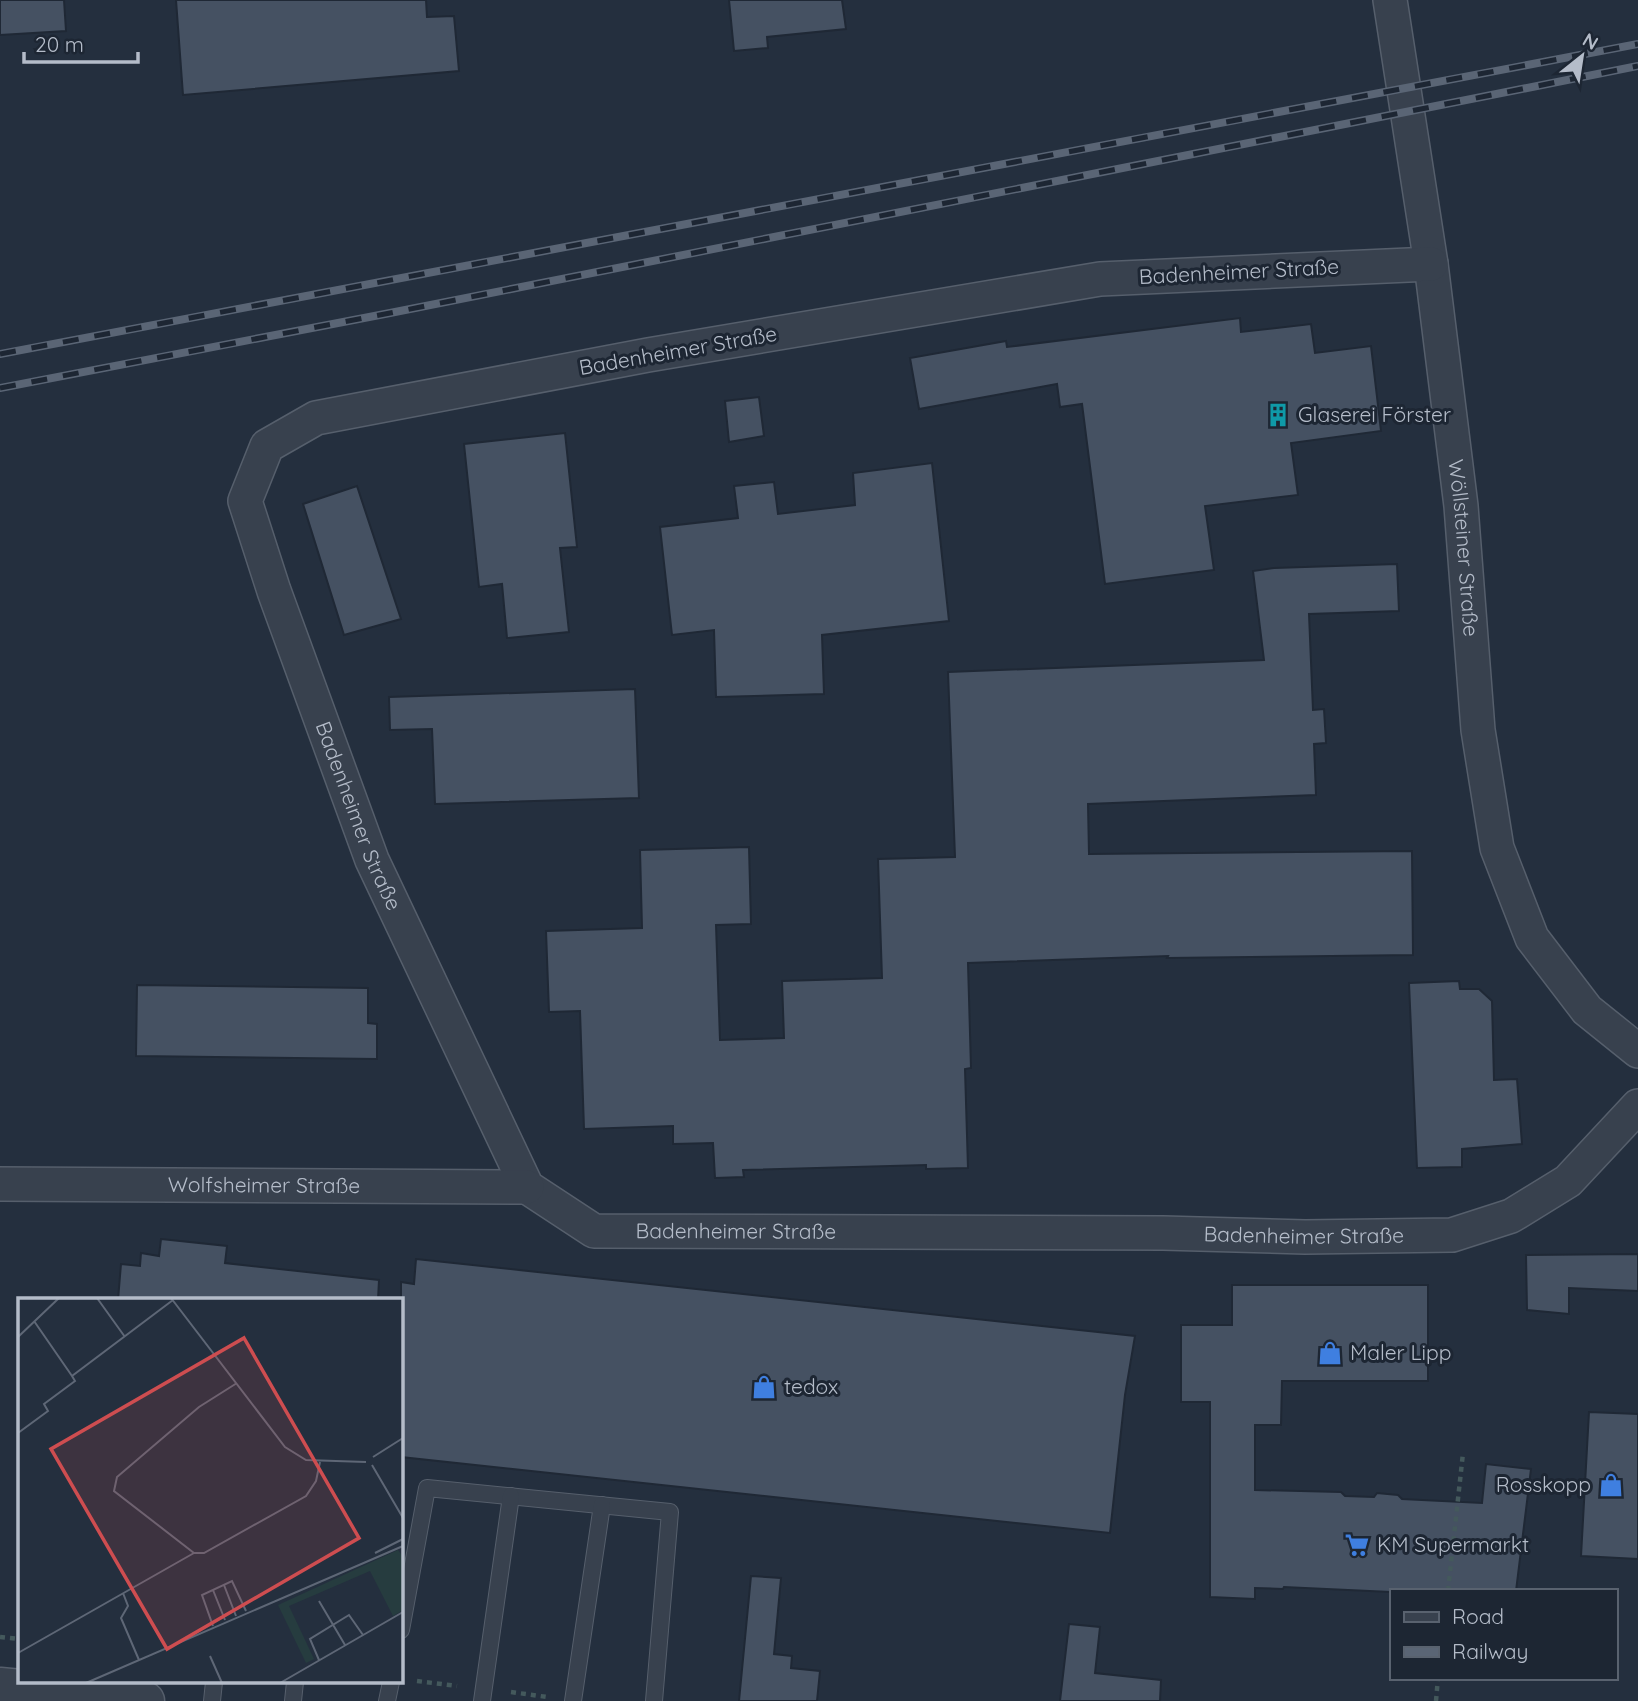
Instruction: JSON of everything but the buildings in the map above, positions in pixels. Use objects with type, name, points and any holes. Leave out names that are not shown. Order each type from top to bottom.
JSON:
[{"type":"street","name":"Wöllsteiner Straße","points":[[1390,0],[1431,264],[1461,506],[1478,730],[1497,848],[1532,938],[1587,1010],[1638,1051]]},
{"type":"street","name":"Badenheimer Straße","points":[[1431,264],[1100,279],[648,355],[316,418],[268,446],[245,501],[274,591],[372,860],[527,1187],[594,1231],[1149,1233],[1305,1237],[1452,1235],[1511,1216],[1568,1181],[1638,1105]]},
{"type":"street","name":"Wolfsheimer Straße","points":[[0,1184],[527,1187]]},
{"type":"street","points":[[0,1687],[145,1701]]},
{"type":"lane","points":[[402,1625],[427,1488],[670,1512],[654,1701]]},
{"type":"lane","points":[[482,1701],[511,1496]]},
{"type":"lane","points":[[573,1701],[602,1505]]},
{"type":"path","points":[[1448,1589],[1463,1453]]},
{"type":"path","points":[[0,1637],[18,1639]]},
{"type":"path","points":[[1436,1701],[1438,1680]]},
{"type":"railway","points":[[0,354],[1638,44]]},
{"type":"railway","points":[[0,388],[1638,66]]},
{"type":"place","name":"Glaserei Förster","points":[[1278,415]]},
{"type":"place","name":"Maler Lipp","points":[[1330,1353]]},
{"type":"place","name":"tedox","points":[[764,1387]]},
{"type":"place","name":"Rosskopp","points":[[1611,1485]]},
{"type":"place","name":"KM Supermarkt","points":[[1357,1545]]}]
